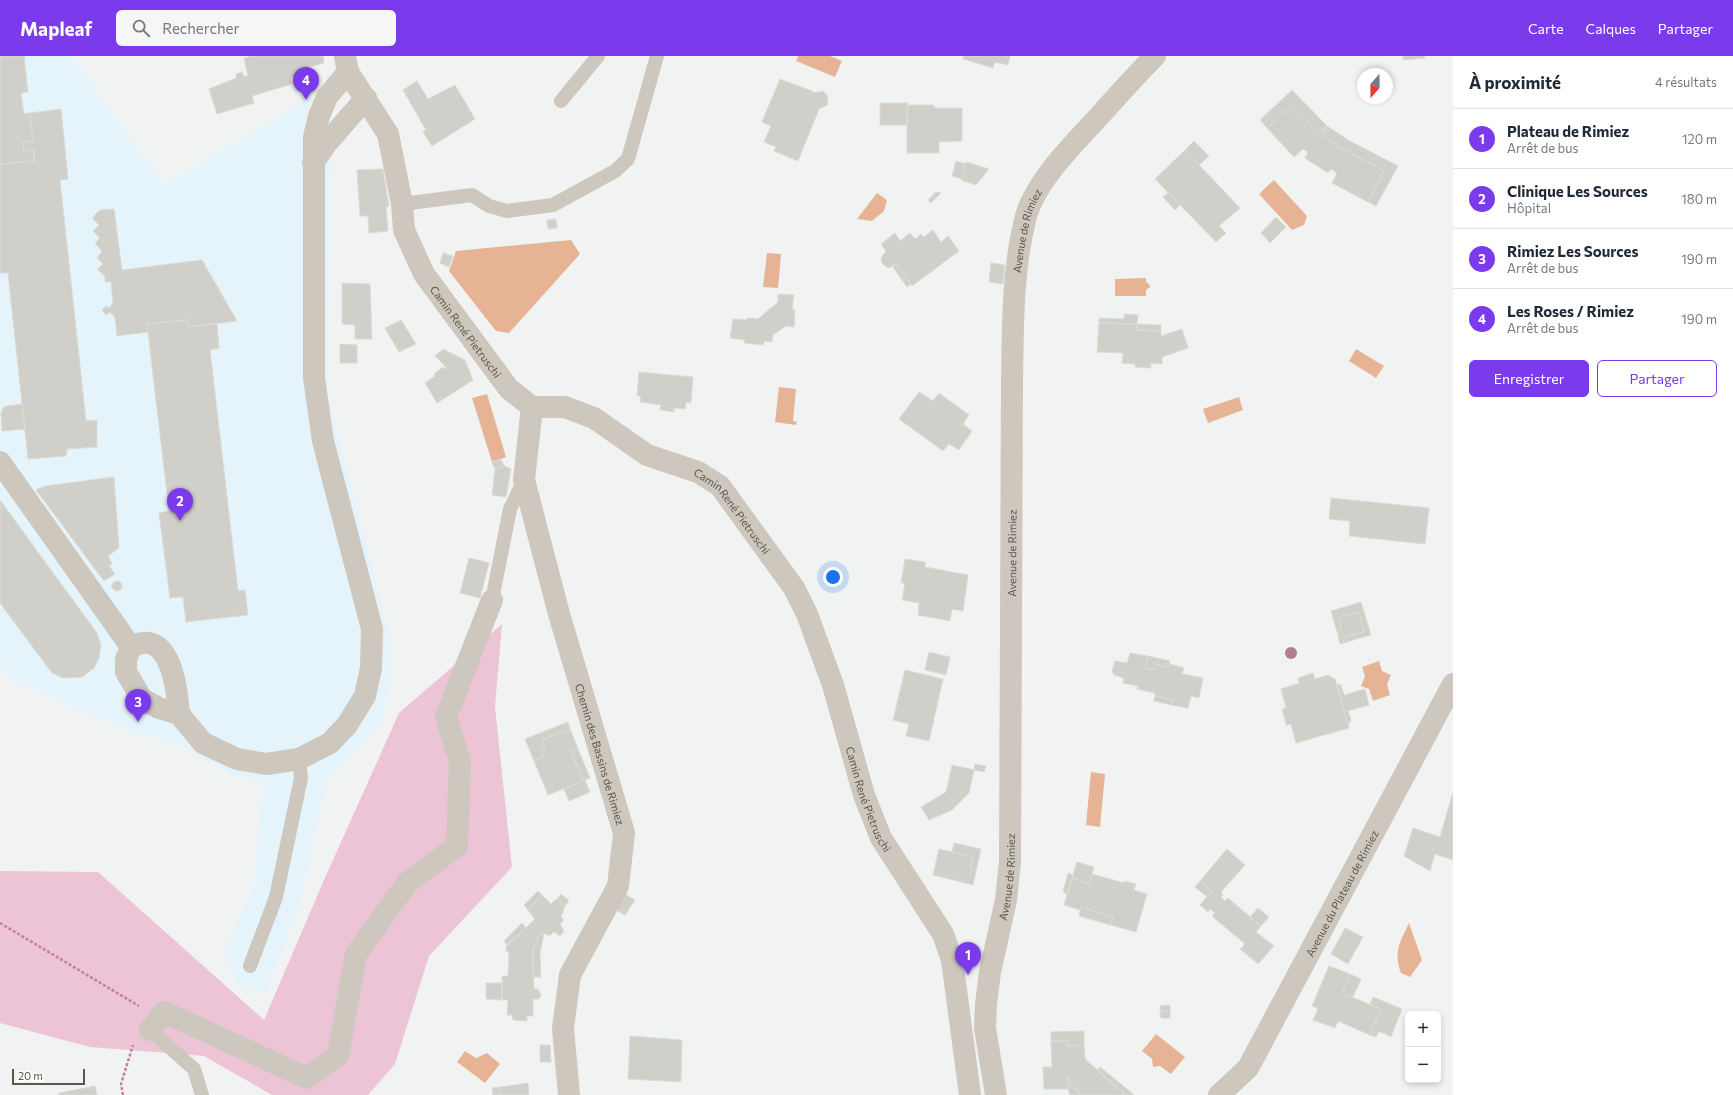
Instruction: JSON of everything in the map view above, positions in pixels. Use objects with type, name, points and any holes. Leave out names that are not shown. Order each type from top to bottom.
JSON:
[{"type":"street","name":"Avenue de Rimiez","points":[[996,1095],[985,1028],[990,972],[1006,900],[1010,862],[1012,366],[1013,320],[1020,251],[1027,215],[1040,186],[1060,159],[1154,56]]},
{"type":"street","name":"Camin René Pietruschi","points":[[347,64],[388,134],[402,204],[404,230],[424,274],[508,389],[532,407],[565,407],[594,418],[647,455],[698,472],[709,478],[720,486],[794,588],[807,614],[833,685],[864,795],[881,838],[943,934],[952,960],[970,1095]]},
{"type":"street","points":[[180,714],[159,708],[142,699],[126,672],[126,660],[130,647],[140,642],[147,642],[158,646],[171,666],[180,714],[203,743],[237,759],[266,764],[298,759],[330,743],[347,725],[365,696],[371,668],[372,629],[323,441],[314,378],[314,137],[323,105],[347,64]]},
{"type":"street","points":[[313,163],[326,144],[366,98]]},
{"type":"street","name":"Chemin des Bassins de Rimiez","points":[[532,407],[524,480],[559,614],[624,833],[618,886],[570,974],[564,1028],[569,1095]]},
{"type":"street","points":[[0,462],[130,647]]},
{"type":"street","points":[[150,1030],[164,1012],[307,1078],[338,1055],[356,954],[407,883],[457,846],[460,761],[446,717],[492,600]]},
{"type":"street","name":"Avenue du Plateau de Rimiez","points":[[1220,1095],[1248,1068],[1453,684]]},
{"type":"lane","points":[[561,101],[598,56]]},
{"type":"lane","points":[[402,204],[472,195],[490,206],[507,211],[553,205],[615,171],[628,159],[657,56]]},
{"type":"lane","points":[[492,600],[510,509],[524,480]]},
{"type":"lane","points":[[250,966],[276,897],[301,778],[298,759]]},
{"type":"lane","points":[[150,1030],[194,1069],[202,1095]]},
{"type":"path","points":[[0,923],[137,1006],[164,1012]]},
{"type":"path","points":[[123,1095],[121,1084],[134,1042],[150,1030]]},
{"type":"shaded area","points":[[0,56],[71,56],[164,184],[312,97],[343,124],[331,155],[327,390],[394,653],[383,722],[327,780],[298,912],[265,993],[237,985],[224,951],[254,886],[263,780],[236,778],[175,742],[135,734],[12,680],[0,665]]},
{"type":"shaded area","points":[[798,56],[830,56],[842,61],[835,77],[796,61]]},
{"type":"shaded area","points":[[1274,180],[1307,216],[1304,225],[1292,230],[1259,194]]},
{"type":"shaded area","points":[[877,193],[887,200],[884,211],[872,221],[857,219]]},
{"type":"shaded area","points":[[571,240],[580,254],[509,333],[496,331],[449,271],[456,251]]},
{"type":"shaded area","points":[[767,253],[781,254],[778,288],[763,287]]},
{"type":"shaded area","points":[[1146,278],[1146,282],[1150,287],[1146,290],[1146,296],[1115,296],[1115,279]]},
{"type":"shaded area","points":[[1356,349],[1384,366],[1376,378],[1349,361]]},
{"type":"shaded area","points":[[779,387],[796,389],[793,421],[797,422],[796,425],[775,422]]},
{"type":"shaded area","points":[[487,394],[506,457],[492,462],[472,398]]},
{"type":"shaded area","points":[[1239,397],[1243,410],[1208,423],[1203,409]]},
{"type":"shaded area","points":[[502,624],[495,707],[512,867],[429,956],[395,1064],[368,1095],[272,1095],[204,1056],[90,1047],[0,1023],[0,871],[98,872],[264,1020],[324,880],[399,713]]},
{"type":"shaded area","points":[[1379,661],[1382,671],[1391,675],[1387,684],[1390,695],[1373,701],[1369,689],[1361,686],[1365,676],[1362,667]]},
{"type":"shaded area","points":[[1091,772],[1105,774],[1100,827],[1086,825]]},
{"type":"shaded area","points":[[1409,923],[1422,960],[1410,977],[1401,973],[1398,959],[1399,947]]},
{"type":"shaded area","points":[[1156,1034],[1185,1057],[1171,1074],[1160,1066],[1153,1067],[1152,1059],[1142,1051]]},
{"type":"shaded area","points":[[465,1051],[476,1058],[487,1053],[500,1064],[485,1083],[457,1062]]},
{"type":"building","points":[[0,56],[24,56],[28,92],[21,93],[24,114],[30,113],[33,141],[23,142],[24,151],[34,150],[34,161],[0,164]]},
{"type":"building","points":[[252,56],[323,56],[324,63],[306,68],[307,72],[291,77],[292,84],[252,96],[254,103],[217,114],[209,89],[236,78],[236,74],[242,72],[244,76],[248,76],[244,58]]},
{"type":"building","points":[[964,56],[1010,56],[1008,65],[995,62],[993,68],[963,59]]},
{"type":"building","points":[[1403,56],[1424,56],[1425,58],[1403,60]]},
{"type":"building","points":[[780,79],[814,93],[823,91],[828,96],[827,105],[819,109],[798,161],[774,151],[776,147],[764,142],[771,126],[762,122]]},
{"type":"building","points":[[417,81],[428,99],[455,85],[475,119],[432,146],[423,132],[426,130],[403,90]]},
{"type":"building","points":[[1292,90],[1327,126],[1319,133],[1292,105],[1267,128],[1260,120]]},
{"type":"building","points":[[880,103],[908,103],[907,125],[880,125]]},
{"type":"building","points":[[907,105],[934,105],[934,108],[962,108],[962,141],[939,142],[939,153],[907,153]]},
{"type":"building","points":[[1292,105],[1319,133],[1327,126],[1323,136],[1334,144],[1384,171],[1368,202],[1332,183],[1337,173],[1331,169],[1328,173],[1305,158],[1308,152],[1303,149],[1294,157],[1267,128]]},
{"type":"building","points":[[61,109],[68,179],[60,180],[86,421],[97,420],[97,447],[67,449],[66,456],[28,459],[8,273],[0,273],[0,164],[34,161],[34,150],[24,151],[23,142],[33,141],[30,113]]},
{"type":"building","points":[[1327,126],[1348,140],[1398,166],[1376,206],[1368,202],[1384,171],[1334,144],[1323,136]]},
{"type":"building","points":[[1194,141],[1209,156],[1199,165],[1185,150]]},
{"type":"building","points":[[1185,150],[1240,208],[1219,226],[1226,233],[1216,242],[1155,179]]},
{"type":"building","points":[[956,161],[966,164],[961,179],[952,176]]},
{"type":"building","points":[[966,162],[989,169],[976,185],[961,180]]},
{"type":"building","points":[[383,169],[389,206],[386,207],[388,231],[369,233],[368,216],[360,216],[357,170]]},
{"type":"building","points":[[936,192],[941,193],[931,203],[928,200]]},
{"type":"building","points":[[1168,193],[1180,205],[1175,210],[1163,197]]},
{"type":"building","points":[[114,209],[122,270],[202,260],[237,321],[188,327],[187,320],[147,324],[148,332],[117,336],[115,317],[110,312],[106,315],[102,310],[106,306],[109,308],[113,303],[111,282],[105,282],[105,276],[97,269],[103,264],[97,258],[102,251],[95,243],[100,238],[93,231],[99,225],[92,218],[100,210]]},
{"type":"building","points":[[1276,217],[1286,227],[1270,243],[1261,233]]},
{"type":"building","points":[[556,219],[557,228],[548,229],[547,220]]},
{"type":"building","points":[[933,230],[941,242],[948,236],[959,251],[912,286],[896,264],[889,268],[882,263],[881,258],[886,251],[881,244],[895,233],[900,241],[910,233],[915,239],[921,234],[924,237]]},
{"type":"building","points":[[443,253],[453,256],[449,267],[440,263]]},
{"type":"building","points":[[991,263],[1005,265],[1003,284],[989,282]]},
{"type":"building","points":[[896,264],[911,284],[907,287],[893,267]]},
{"type":"building","points":[[342,283],[370,284],[372,339],[355,339],[355,325],[342,324]]},
{"type":"building","points":[[778,294],[794,295],[792,309],[795,310],[794,327],[786,326],[773,335],[772,342],[764,341],[764,345],[744,343],[745,340],[730,338],[733,319],[758,319],[778,302]]},
{"type":"building","points":[[1124,314],[1138,315],[1137,324],[1099,323],[1099,318],[1124,319]]},
{"type":"building","points":[[187,320],[188,327],[217,324],[219,348],[210,350],[238,591],[245,590],[248,615],[186,622],[183,597],[170,598],[159,513],[169,511],[147,324]]},
{"type":"building","points":[[401,320],[416,344],[399,352],[385,328]]},
{"type":"building","points":[[1099,323],[1137,324],[1137,330],[1161,331],[1161,336],[1182,329],[1188,348],[1162,357],[1162,364],[1151,363],[1151,368],[1135,367],[1135,364],[1122,363],[1123,353],[1097,352]]},
{"type":"building","points":[[1137,324],[1161,325],[1161,331],[1137,330]]},
{"type":"building","points":[[340,344],[357,345],[357,363],[340,363]]},
{"type":"building","points":[[443,349],[465,360],[473,380],[437,403],[425,383],[435,376],[434,374],[443,367],[445,369],[446,367],[435,356]]},
{"type":"building","points":[[639,372],[693,377],[691,403],[686,402],[685,409],[674,408],[674,412],[660,410],[661,405],[640,402],[641,396],[637,396]]},
{"type":"building","points":[[919,392],[933,401],[939,393],[969,415],[963,424],[972,431],[959,450],[949,444],[943,451],[899,419]]},
{"type":"building","points":[[22,404],[25,429],[2,431],[1,413],[3,408]]},
{"type":"building","points":[[501,459],[504,466],[495,469],[492,462]]},
{"type":"building","points":[[504,466],[511,469],[506,497],[492,495],[495,469]]},
{"type":"building","points":[[114,477],[119,548],[108,556],[112,564],[109,566],[115,574],[104,581],[36,490],[45,486]]},
{"type":"building","points":[[1331,498],[1429,508],[1425,544],[1349,536],[1350,521],[1329,519]]},
{"type":"building","points":[[0,500],[97,633],[101,645],[99,658],[94,668],[82,677],[63,678],[52,673],[0,603]]},
{"type":"building","points":[[469,558],[489,563],[480,598],[460,593]]},
{"type":"building","points":[[905,559],[925,562],[925,567],[968,575],[963,611],[952,609],[950,621],[918,615],[919,603],[902,600],[905,583],[901,583]]},
{"type":"building","points":[[115,581],[119,581],[121,582],[121,590],[115,591],[112,588],[112,584]]},
{"type":"building","points":[[1361,602],[1371,635],[1343,643],[1345,637],[1364,632],[1359,612],[1339,617],[1341,626],[1338,635],[1331,611]]},
{"type":"building","points":[[1359,612],[1364,632],[1345,637],[1343,643],[1340,644],[1338,635],[1341,626],[1339,617]]},
{"type":"building","points":[[929,652],[950,657],[946,675],[925,670]]},
{"type":"building","points":[[1130,653],[1148,656],[1145,668],[1153,670],[1155,664],[1169,667],[1170,664],[1184,668],[1182,674],[1203,678],[1199,698],[1191,696],[1188,708],[1171,705],[1173,700],[1155,696],[1155,693],[1137,689],[1138,686],[1123,683],[1124,678],[1114,675],[1112,671],[1115,661],[1127,663]]},
{"type":"building","points":[[1148,656],[1170,661],[1169,667],[1155,664],[1153,670],[1145,668]]},
{"type":"building","points":[[905,670],[943,679],[929,741],[906,736],[909,724],[893,720]]},
{"type":"building","points":[[1313,673],[1315,679],[1328,675],[1335,679],[1349,728],[1296,743],[1291,724],[1286,725],[1282,709],[1286,708],[1281,689],[1299,683],[1298,678]]},
{"type":"building","points":[[1337,684],[1341,685],[1344,695],[1365,689],[1369,705],[1348,711],[1351,720],[1348,725]]},
{"type":"building","points":[[1155,696],[1173,700],[1171,705],[1154,701]]},
{"type":"building","points":[[568,722],[570,729],[542,740],[545,747],[541,749],[544,757],[534,761],[525,739]]},
{"type":"building","points":[[570,729],[578,749],[571,751],[583,781],[548,795],[534,761],[544,757],[541,749],[545,747],[542,740]]},
{"type":"building","points":[[578,749],[590,778],[583,781],[571,751]]},
{"type":"building","points":[[975,764],[986,766],[984,772],[974,770]]},
{"type":"building","points":[[952,765],[974,770],[969,793],[952,810],[929,820],[921,807],[946,792]]},
{"type":"building","points":[[585,780],[590,792],[569,801],[564,789]]},
{"type":"building","points":[[1453,792],[1453,860],[1435,854],[1430,871],[1404,856],[1413,828],[1440,837]]},
{"type":"building","points":[[954,843],[981,849],[976,871],[970,869],[973,857],[952,852]]},
{"type":"building","points":[[939,849],[973,857],[970,869],[976,871],[973,885],[933,875]]},
{"type":"building","points":[[1227,849],[1245,865],[1221,892],[1223,894],[1221,897],[1225,901],[1228,898],[1261,926],[1256,932],[1274,946],[1258,964],[1240,949],[1245,944],[1212,916],[1215,913],[1210,909],[1208,912],[1200,905],[1212,891],[1200,881]]},
{"type":"building","points":[[1077,862],[1094,867],[1089,884],[1072,878]]},
{"type":"building","points":[[1068,873],[1073,875],[1068,894],[1063,892]]},
{"type":"building","points":[[1092,874],[1124,883],[1124,881],[1136,884],[1134,890],[1147,894],[1136,932],[1111,925],[1113,917],[1081,907],[1080,910],[1064,905],[1072,878],[1089,884]]},
{"type":"building","points":[[1200,881],[1212,891],[1207,897],[1195,887]]},
{"type":"building","points":[[538,891],[542,895],[528,910],[524,905]]},
{"type":"building","points":[[623,893],[635,900],[625,915],[614,909]]},
{"type":"building","points":[[561,894],[569,901],[565,906],[558,898]]},
{"type":"building","points":[[542,895],[551,904],[558,898],[565,906],[561,917],[564,920],[560,924],[564,931],[560,936],[554,932],[549,936],[546,934],[539,934],[533,950],[534,989],[538,989],[541,995],[539,999],[533,999],[533,1016],[527,1016],[527,1021],[513,1020],[512,1015],[507,1015],[508,1000],[502,1000],[502,976],[508,976],[509,952],[506,951],[506,947],[535,919],[528,910]]},
{"type":"building","points":[[1081,907],[1113,917],[1111,925],[1079,916]]},
{"type":"building","points":[[1258,908],[1269,917],[1261,926],[1250,917]]},
{"type":"building","points":[[522,923],[526,928],[507,945],[504,941]]},
{"type":"building","points":[[1345,928],[1363,937],[1348,964],[1331,954]]},
{"type":"building","points":[[544,933],[540,953],[541,977],[533,977],[533,950],[539,934]]},
{"type":"building","points":[[1329,966],[1350,974],[1342,993],[1381,1009],[1370,1035],[1338,1021],[1335,1028],[1313,1020],[1318,1009],[1312,1006]]},
{"type":"building","points":[[1350,974],[1361,979],[1353,997],[1342,993]]},
{"type":"building","points":[[486,983],[502,983],[502,1000],[486,999]]},
{"type":"building","points":[[1373,997],[1402,1009],[1391,1037],[1379,1031],[1376,1037],[1370,1035],[1381,1009],[1370,1004]]},
{"type":"building","points":[[1170,1005],[1170,1011],[1160,1011],[1160,1006]]},
{"type":"building","points":[[1160,1011],[1170,1011],[1170,1018],[1161,1018]]},
{"type":"building","points":[[1084,1031],[1084,1045],[1067,1046],[1067,1041],[1051,1041],[1051,1032]]},
{"type":"building","points":[[630,1036],[682,1040],[681,1082],[628,1079]]},
{"type":"building","points":[[1051,1041],[1067,1041],[1067,1046],[1084,1045],[1085,1059],[1126,1095],[1079,1095],[1079,1091],[1072,1087],[1068,1077],[1068,1089],[1044,1089],[1043,1067],[1052,1067]]},
{"type":"building","points":[[540,1045],[550,1045],[551,1062],[540,1062]]},
{"type":"building","points":[[1100,1067],[1134,1095],[1126,1095],[1097,1071]]},
{"type":"building","points":[[1068,1077],[1072,1087],[1079,1091],[1079,1095],[1070,1095],[1068,1089]]},
{"type":"building","points":[[528,1083],[529,1095],[501,1095],[500,1087]]},
{"type":"building","points":[[95,1086],[97,1095],[59,1095],[59,1093]]},
{"type":"building","points":[[500,1087],[501,1095],[493,1095],[492,1088]]},
{"type":"place","name":"Les Roses / Rimiez","points":[[306,100]]},
{"type":"place","name":"Clinique Les Sources","points":[[180,521]]},
{"type":"place","name":"Rimiez Les Sources","points":[[138,722]]},
{"type":"place","name":"Plateau de Rimiez","points":[[968,975]]}]
